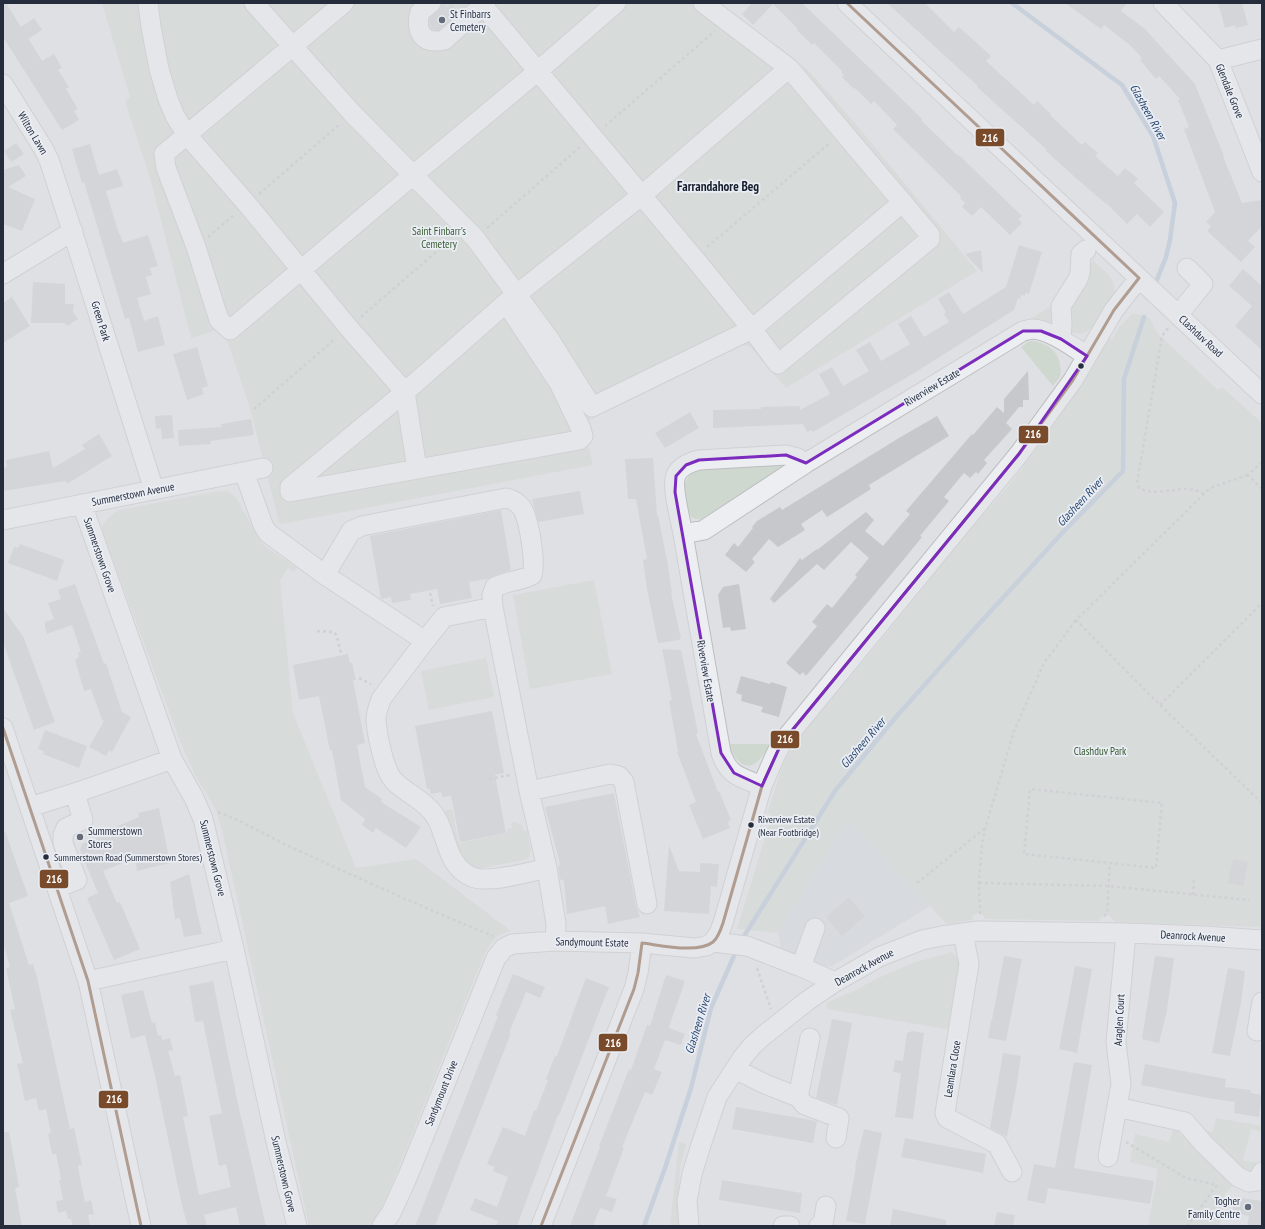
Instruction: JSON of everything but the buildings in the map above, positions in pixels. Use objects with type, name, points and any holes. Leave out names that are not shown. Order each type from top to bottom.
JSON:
[{"type":"street","points":[[148,3],[158,62],[168,99],[175,116],[187,135],[247,204],[348,328],[405,392],[417,469]]},
{"type":"street","points":[[254,3],[353,114],[412,176],[465,227],[512,299],[559,383],[581,429],[582,436],[579,440],[290,492],[290,487],[405,392],[512,299],[642,195],[789,68]]},
{"type":"street","points":[[344,3],[164,154],[166,168],[196,247],[220,320],[230,330],[538,71],[616,3]]},
{"type":"street","points":[[431,3],[420,12],[418,27],[422,36],[428,41],[436,42],[444,40],[484,4],[752,329],[778,364],[930,239],[930,234],[789,68],[703,3]]},
{"type":"street","name":"Clashduv Road","points":[[847,3],[1262,394]]},
{"type":"street","name":"Glendale Grove","points":[[1163,3],[1218,60],[1262,172]]},
{"type":"street","points":[[1218,60],[1262,49]]},
{"type":"street","name":"Wilton Lawn","points":[[3,84],[46,154],[73,231]]},
{"type":"street","points":[[512,299],[550,340],[592,407],[752,329],[904,202]]},
{"type":"street","points":[[3,274],[73,231]]},
{"type":"street","name":"Green Park","points":[[73,231],[154,490]]},
{"type":"street","points":[[1061,339],[1061,306],[1078,279],[1082,254],[1086,250]]},
{"type":"street","points":[[1178,315],[1203,284],[1187,268]]},
{"type":"street","points":[[835,982],[747,946],[720,943],[719,932],[723,923],[762,786],[774,756],[781,744],[1019,454],[1073,380],[1114,310],[1147,286]]},
{"type":"street","name":"Riverview Estate","points":[[683,534],[704,530],[806,463],[1023,331],[1032,329],[1061,339],[1087,356]]},
{"type":"street","name":"Riverview Estate","points":[[762,786],[728,769],[721,753],[675,492],[676,476],[686,465],[699,460],[786,455],[797,458],[806,463]]},
{"type":"street","name":"Summerstown Avenue","points":[[3,520],[263,468]]},
{"type":"street","points":[[244,472],[263,525],[268,533],[425,642]]},
{"type":"street","points":[[325,574],[351,531],[356,528],[506,498],[511,499],[521,508],[529,531],[534,568],[532,575],[526,578],[503,583],[495,587],[492,595],[493,607],[529,791],[547,868],[556,924],[555,940]]},
{"type":"street","name":"Summerstown Grove","points":[[82,504],[172,759],[200,811],[209,840],[297,1226]]},
{"type":"street","points":[[493,607],[444,617],[381,699],[377,710],[376,720],[384,765],[393,780],[429,808],[436,818],[451,857],[460,870],[466,874],[474,878],[484,879],[547,868]]},
{"type":"street","points":[[3,728],[88,981],[141,1226]]},
{"type":"street","points":[[30,807],[172,759]]},
{"type":"street","points":[[529,791],[610,774],[619,776],[624,782],[647,904]]},
{"type":"street","points":[[57,888],[77,880],[62,843],[66,828],[83,820],[75,793]]},
{"type":"street","points":[[800,967],[815,928]]},
{"type":"street","name":"Deanrock Avenue","points":[[689,1226],[687,1201],[692,1174],[717,1097],[735,1069],[752,1046],[777,1024],[835,982],[879,956],[922,940],[963,932],[993,930],[1126,932],[1262,940]]},
{"type":"street","name":"Leamlara Close","points":[[963,932],[969,964],[945,1113],[947,1118],[997,1144],[1012,1172]]},
{"type":"street","name":"Araglen Court","points":[[1108,1157],[1121,1084],[1116,1042],[1126,932]]},
{"type":"street","name":"Sandymount Estate","points":[[509,945],[555,940],[642,943],[694,948],[720,943]]},
{"type":"street","points":[[541,1226],[634,989],[642,943]]},
{"type":"street","name":"Sandymount Drive","points":[[382,1226],[391,1213],[407,1178],[496,958],[504,948],[509,945]]},
{"type":"street","points":[[88,981],[234,948]]},
{"type":"street","points":[[1257,1032],[1262,1002]]},
{"type":"street","points":[[798,1097],[810,1038]]},
{"type":"street","points":[[735,1069],[765,1084],[798,1097],[805,1105],[839,1118],[836,1138]]},
{"type":"street","points":[[1117,1107],[1185,1122],[1204,1144],[1238,1177],[1249,1182],[1257,1181],[1262,1172]]},
{"type":"street","points":[[819,1226],[823,1224],[826,1206]]},
{"type":"street","points":[[689,1226],[697,1226]]},
{"type":"street","points":[[783,1226],[790,1226]]},
{"type":"path","points":[[196,247],[353,114]]},
{"type":"path","points":[[694,258],[844,131]]},
{"type":"path","points":[[1178,315],[1162,336],[1137,483],[1139,488],[1144,491],[1191,489],[1204,494]]},
{"type":"path","points":[[993,930],[979,913],[979,883],[984,829],[1014,731],[1044,663],[1076,620],[1210,488],[1248,475],[1262,462]]},
{"type":"path","points":[[1248,475],[1262,489]]},
{"type":"path","points":[[1160,705],[1262,603]]},
{"type":"path","points":[[1076,620],[1160,705],[1262,803]]},
{"type":"path","points":[[317,632],[334,632],[337,636],[341,653]]},
{"type":"path","points":[[1030,789],[1162,803],[1156,868],[1110,863],[1024,854],[1030,789]]},
{"type":"path","points":[[200,811],[211,809],[234,818],[293,848],[432,911],[493,936],[509,945]]},
{"type":"path","points":[[917,883],[984,829]]},
{"type":"path","points":[[1107,914],[1110,863]]},
{"type":"path","points":[[1193,895],[1194,878]]},
{"type":"path","points":[[979,883],[1108,886],[1249,900]]},
{"type":"path","points":[[747,946],[753,956],[777,1024]]},
{"type":"path","points":[[1112,1134],[1186,1178],[1217,1185],[1187,1226]]},
{"type":"highlighted area","points":[[1023,331],[1041,331],[1061,339],[1087,356],[1019,454],[781,744],[762,786],[734,773],[721,753],[675,492],[676,476],[686,465],[699,460],[786,455],[806,463]]},
{"type":"shaded area","points":[[847,819],[930,906],[831,967],[782,956],[778,933]]},
{"type":"green space","name":"Saint Finbarr's Cemetery","points":[[102,3],[719,3],[808,70],[855,123],[977,271],[786,388],[749,346],[742,345],[583,423],[593,465],[281,524],[279,522],[249,405],[223,328],[191,338],[151,181],[125,101],[130,97]]},
{"type":"green space","points":[[1093,260],[1111,278],[1115,292],[1091,329],[1082,333],[1070,332],[1068,312]]},
{"type":"green space","points":[[1053,305],[1056,326],[1044,321],[1026,321]]},
{"type":"green space","name":"Clashduv Park","points":[[1132,314],[1142,315],[1149,318],[1157,333],[1218,390],[1222,387],[1262,423],[1262,927],[1115,922],[1107,914],[1100,918],[1099,921],[985,919],[983,915],[979,913],[973,915],[972,920],[947,924],[847,819],[778,933],[737,929],[772,815],[767,813],[788,754],[797,740],[881,640],[967,533],[1010,484],[1041,443],[1081,385],[1108,337],[1112,339],[1119,327]]},
{"type":"green space","points":[[1032,341],[1047,346],[1055,352],[1057,356],[1061,369],[1059,378],[1053,386],[1021,347]]},
{"type":"green space","points":[[786,463],[786,466],[701,519],[696,519],[690,516],[686,505],[684,487],[691,474],[697,470]]},
{"type":"green space","points":[[227,491],[236,498],[263,545],[297,568],[294,572],[288,568],[280,580],[293,713],[356,868],[416,859],[511,931],[500,935],[493,941],[482,960],[393,1182],[380,1212],[371,1226],[309,1226],[222,830],[216,810],[195,775],[180,741],[103,533],[102,526],[104,523],[110,516],[120,510],[213,492]]},
{"type":"green space","points":[[594,580],[612,674],[530,689],[513,595]]},
{"type":"green space","points":[[486,658],[494,697],[429,710],[421,671]]},
{"type":"green space","points":[[728,744],[771,744],[758,761],[748,766],[744,765],[737,759]]},
{"type":"green space","points":[[452,809],[459,843],[507,833],[507,829],[512,828],[511,822],[516,822],[523,826],[524,831],[527,831],[531,851],[528,859],[478,869],[469,867],[459,855],[450,823],[444,811]]},
{"type":"green space","points":[[952,952],[958,959],[961,968],[951,1026],[949,1029],[827,1009],[826,1006],[828,1002],[854,991],[876,979],[913,963]]},
{"type":"green space","points":[[1216,1118],[1262,1126],[1262,1132],[1251,1129],[1243,1160],[1258,1163],[1253,1172],[1248,1173],[1243,1169],[1202,1130],[1213,1132]]},
{"type":"green space","points":[[1174,1127],[1232,1186],[1225,1194],[1220,1226],[1148,1226],[1158,1169],[1130,1162],[1135,1134],[1169,1142]]},
{"type":"green space","points":[[679,1142],[686,1144],[680,1168],[678,1226],[670,1226]]},
{"type":"waterway","name":"Glasheen River","points":[[1012,3],[1122,85],[1153,136],[1175,203],[1166,257],[1154,287]]},
{"type":"waterway","name":"Glasheen River","points":[[741,941],[835,791],[896,717],[969,635],[1064,531],[1123,471],[1124,379],[1144,317]]},
{"type":"waterway","name":"Glasheen River","points":[[644,1226],[691,1088],[711,1008],[737,949]]},
{"type":"transit line","name":"216","points":[[541,1226],[634,989],[642,943],[679,948],[698,948],[706,946],[713,942],[716,938],[723,923],[762,786],[781,744],[1019,454],[1073,380],[1114,310],[1139,278],[847,3]]},
{"type":"transit line","name":"216","points":[[3,728],[88,981],[141,1226]]},
{"type":"place","name":"St Finbarrs Cemetery","points":[[442,20]]},
{"type":"place","name":"Riverview Estate (Near Footbridge)","points":[[751,825]]},
{"type":"place","name":"Summerstown Stores","points":[[80,837]]},
{"type":"place","name":"Summerstown Road (Summerstown Stores)","points":[[46,857]]},
{"type":"place","name":"Togher Family Centre","points":[[1248,1207]]},
{"type":"district","name":"Farrandahore Beg","points":[[718,186]]}]
